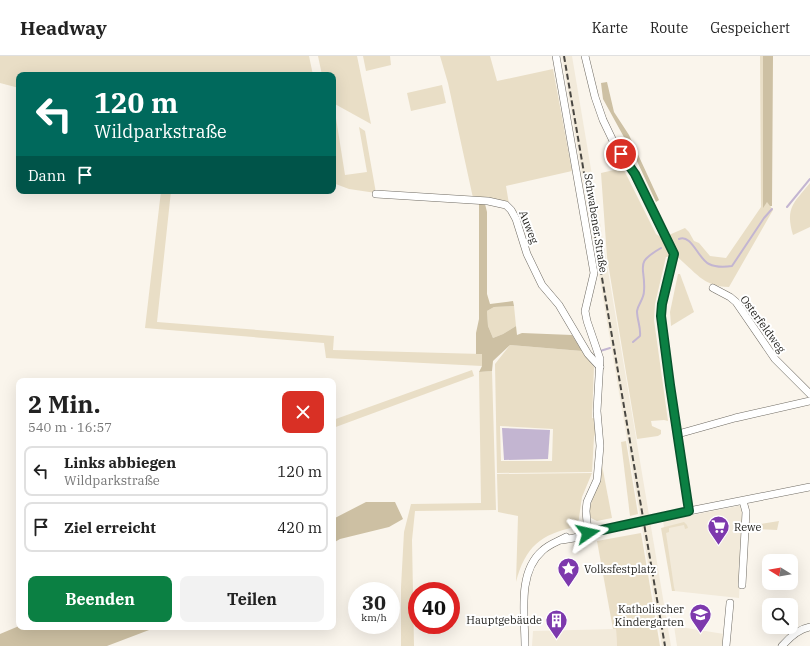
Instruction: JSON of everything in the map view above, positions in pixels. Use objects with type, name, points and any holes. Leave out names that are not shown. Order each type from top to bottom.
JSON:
[{"type":"street","name":"Schwabener Straße","points":[[556,56],[594,268],[593,282],[585,311],[600,359],[597,411],[600,440],[597,480],[587,502],[586,511],[588,533]]},
{"type":"street","points":[[585,56],[594,97],[603,120],[614,143],[635,174],[674,254],[662,304],[661,316],[689,511]]},
{"type":"street","name":"Auweg","points":[[376,194],[488,201],[506,205],[516,219],[527,254],[542,285],[559,305],[588,354],[600,367]]},
{"type":"street","name":"Osterfeldweg","points":[[713,288],[736,302],[775,359],[810,394]]},
{"type":"street","points":[[678,434],[736,418],[810,401]]},
{"type":"street","points":[[525,646],[524,592],[527,575],[532,563],[541,551],[552,543],[574,534],[588,533],[810,487]]},
{"type":"street","points":[[742,585],[746,512],[744,501]]},
{"type":"street","points":[[726,646],[730,603]]},
{"type":"street","points":[[782,646],[796,633],[810,627]]},
{"type":"shaded area","points":[[0,56],[309,56],[312,72],[16,72],[16,87],[0,83]]},
{"type":"shaded area","points":[[318,56],[357,56],[371,124],[336,105],[336,72],[321,72]]},
{"type":"shaded area","points":[[363,56],[390,56],[391,65],[366,71]]},
{"type":"shaded area","points":[[440,56],[490,56],[497,81],[553,69],[572,171],[506,186],[509,204],[473,198],[448,83]]},
{"type":"shaded area","points":[[562,56],[572,56],[671,646],[662,646]]},
{"type":"shaded area","points":[[760,56],[763,56],[763,207],[767,201],[773,210],[729,287],[712,284],[706,281],[676,256],[666,257],[655,304],[654,320],[668,421],[651,421],[652,426],[661,430],[661,434],[658,436],[637,439],[607,257],[601,173],[623,168],[656,234],[662,238],[685,228],[694,241],[699,243],[710,256],[726,258],[761,207]]},
{"type":"shaded area","points":[[763,56],[773,56],[772,206],[770,206],[767,202],[763,208]]},
{"type":"shaded area","points":[[607,82],[614,112],[629,135],[659,200],[656,202],[636,159],[603,99],[601,83]]},
{"type":"shaded area","points":[[442,85],[446,103],[411,111],[407,93]]},
{"type":"shaded area","points":[[336,118],[345,175],[367,172],[359,127],[365,131],[376,193],[349,189],[336,184]]},
{"type":"shaded area","points":[[810,183],[810,227],[793,235],[790,218],[792,206]]},
{"type":"shaded area","points":[[161,194],[171,194],[157,322],[334,336],[333,350],[482,354],[482,366],[326,358],[324,343],[145,328]]},
{"type":"shaded area","points":[[479,204],[485,204],[487,212],[487,294],[490,304],[513,301],[514,306],[494,307],[487,311],[488,326],[493,338],[516,326],[517,335],[522,333],[572,335],[582,351],[510,345],[493,361],[492,371],[479,372],[482,366],[482,354],[476,354],[476,333],[479,319]]},
{"type":"shaded area","points":[[678,274],[680,274],[694,312],[671,326],[670,312]]},
{"type":"shaded area","points":[[514,306],[516,326],[493,338],[488,326],[487,311],[494,307]]},
{"type":"shaded area","points":[[510,345],[582,351],[594,367],[592,418],[596,419],[596,432],[594,437],[592,472],[497,473],[495,364]],"holes":[[[500,426],[553,429],[552,461],[501,461]]]},
{"type":"shaded area","points":[[472,370],[474,376],[336,427],[336,419]]},
{"type":"shaded area","points":[[492,371],[496,510],[415,511],[412,540],[413,582],[408,582],[408,634],[414,634],[414,646],[401,646],[401,587],[404,532],[411,504],[481,503],[479,372]]},
{"type":"shaded area","points":[[502,428],[550,430],[548,459],[504,460]]},
{"type":"shaded area","points":[[626,441],[638,514],[630,516],[621,442]]},
{"type":"shaded area","points":[[602,465],[612,518],[597,521],[591,518],[589,511]]},
{"type":"shaded area","points":[[592,473],[582,497],[578,525],[544,538],[536,544],[524,560],[516,582],[518,516],[498,512],[497,474]]},
{"type":"shaded area","points":[[366,502],[395,502],[403,519],[389,527],[336,541],[336,517]]},
{"type":"shaded area","points":[[743,505],[739,598],[674,591],[663,521]]},
{"type":"shaded area","points":[[779,521],[777,530],[754,529],[754,525]]},
{"type":"shaded area","points":[[684,522],[688,528],[685,529],[684,525],[669,528],[669,532],[666,533],[675,591],[672,591],[661,528]]},
{"type":"shaded area","points":[[641,533],[660,646],[617,646],[616,629],[613,629],[597,541]]},
{"type":"shaded area","name":"Katholischer Kindergarten","points":[[674,626],[724,634],[724,646],[677,646]]},
{"type":"shaded area","points":[[16,627],[16,630],[149,630],[107,646],[0,646],[0,634]]},
{"type":"shaded area","points":[[616,629],[617,646],[532,646],[533,631]]},
{"type":"waterway","points":[[787,207],[810,179]]},
{"type":"waterway","points":[[679,239],[683,238],[691,243],[705,262],[714,266],[732,266],[764,218],[772,209]]},
{"type":"waterway","points":[[633,342],[640,336],[637,311],[644,294],[644,262],[652,253],[661,248]]},
{"type":"waterway","points":[[600,351],[610,348]]},
{"type":"railway","points":[[564,56],[665,646]]},
{"type":"place","name":"Rewe","points":[[719,546]]},
{"type":"place","name":"Volksfestplatz","points":[[569,588]]},
{"type":"place","name":"Katholischer Kindergarten","points":[[700,634]]},
{"type":"place","name":"Hauptgebäude","points":[[557,640]]},
{"type":"route","points":[[588,533],[689,511],[661,316],[662,304],[674,254],[635,174],[621,154]]}]
